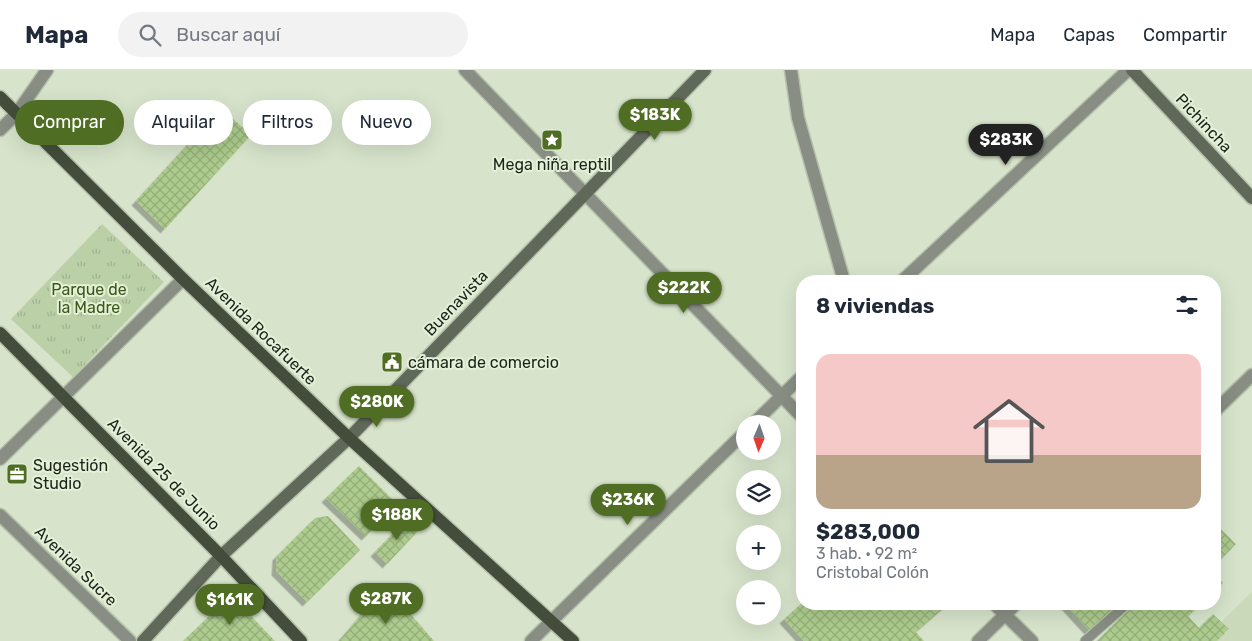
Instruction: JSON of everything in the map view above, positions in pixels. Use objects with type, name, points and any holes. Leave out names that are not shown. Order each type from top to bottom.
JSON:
[{"type":"main road","name":"Avenida Rocafuerte","points":[[0,97],[15,111]]},
{"type":"main road","name":"Avenida Rocafuerte","points":[[49,145],[183,279],[349,438],[573,641]]},
{"type":"main road","name":"Avenida 25 de Junio","points":[[0,333],[221,556],[301,641]]},
{"type":"street","points":[[26,100],[47,70]]},
{"type":"street","points":[[465,70],[586,192],[796,410]]},
{"type":"street","name":"Buenavista","points":[[142,641],[221,556],[349,438],[705,70]]},
{"type":"street","points":[[791,70],[798,118],[842,275]]},
{"type":"street","points":[[908,275],[1130,70]]},
{"type":"street","name":"Pichincha","points":[[1130,70],[1252,198]]},
{"type":"street","points":[[0,130],[15,115]]},
{"type":"street","points":[[0,459],[183,279]]},
{"type":"street","points":[[1221,405],[1252,375]]},
{"type":"street","points":[[762,415],[796,382]]},
{"type":"street","points":[[531,641],[736,441]]},
{"type":"street","name":"Avenida Sucre","points":[[0,515],[130,641]]},
{"type":"street","points":[[1000,610],[1032,641]]},
{"type":"street","points":[[978,641],[1010,610]]},
{"type":"lane","points":[[1085,641],[1120,610]]},
{"type":"shaded area","points":[[1252,592],[1252,641],[1216,641],[1229,629],[1222,621]]},
{"type":"green space","name":"Parque de la Madre","points":[[102,224],[164,282],[73,377],[11,319]]},
{"type":"building","points":[[233,119],[243,128],[243,144],[165,229],[136,201],[187,145],[233,145]]},
{"type":"building","points":[[359,466],[398,505],[366,536],[326,498]]},
{"type":"building","points":[[328,516],[360,550],[307,602],[276,571],[277,556],[315,518]]},
{"type":"building","points":[[408,518],[419,530],[387,564],[375,552]]},
{"type":"building","points":[[1221,529],[1236,544],[1221,559]]},
{"type":"building","points":[[380,593],[403,616],[408,611],[434,641],[339,641]]},
{"type":"building","points":[[231,595],[275,641],[183,641],[200,625]]},
{"type":"building","points":[[796,608],[796,610],[941,610],[916,632],[924,641],[804,641],[784,619]]},
{"type":"building","points":[[1071,610],[1112,610],[1089,630]]},
{"type":"building","points":[[1128,610],[1194,610],[1188,616],[1199,628],[1213,614],[1229,629],[1216,641],[1101,641],[1099,639]]},
{"type":"place","name":"Mega niña reptil","points":[[552,140]]},
{"type":"place","name":"cámara de comercio","points":[[392,362]]},
{"type":"place","name":"Sugestión Studio","points":[[17,474]]}]
